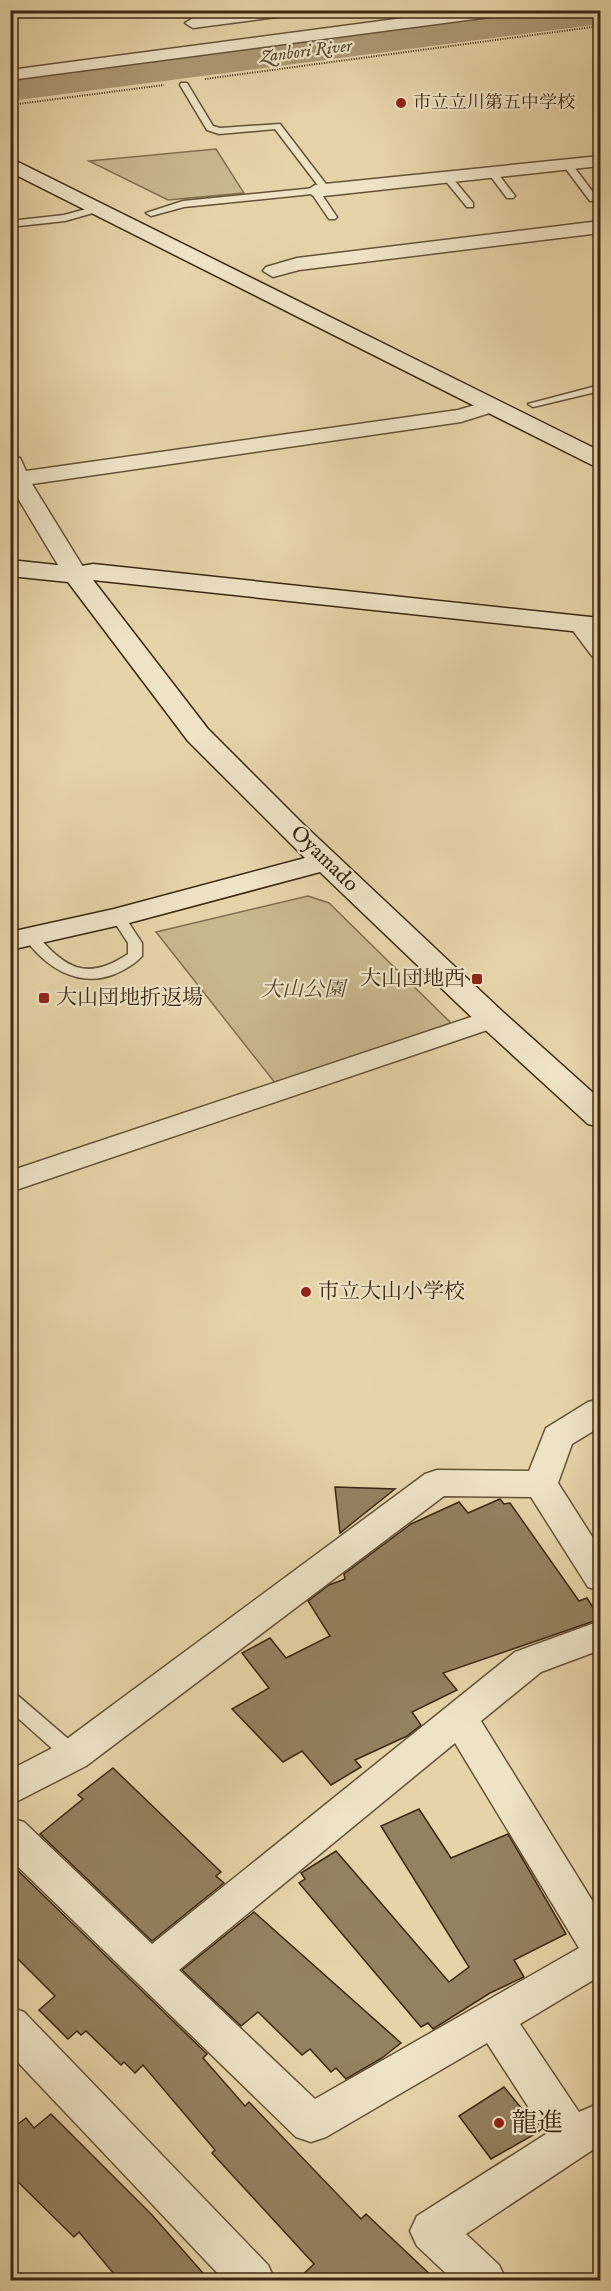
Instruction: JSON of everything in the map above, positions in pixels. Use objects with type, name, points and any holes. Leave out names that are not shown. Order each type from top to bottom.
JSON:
[{"type":"street","points":[[193,23],[291,10]]},
{"type":"street","points":[[366,10],[384,25]]},
{"type":"street","points":[[10,75],[384,25],[450,13],[505,10]]},
{"type":"street","points":[[10,143],[213,243]]},
{"type":"street","points":[[321,191],[600,161]]},
{"type":"street","points":[[10,164],[600,460]]},
{"type":"street","points":[[67,194],[68,188],[76,183],[91,184]]},
{"type":"street","points":[[211,266],[232,269],[297,264],[600,227]]},
{"type":"street","points":[[263,266],[304,287]]},
{"type":"street","points":[[429,351],[600,437]]},
{"type":"street","points":[[76,574],[14,469],[461,416],[492,406]]},
{"type":"street","points":[[10,568],[76,574],[93,572],[590,625],[600,651]]},
{"type":"street","name":"Oyamado","points":[[76,574],[198,735],[492,1019],[600,1116]]},
{"type":"street","points":[[20,938],[118,917],[326,861]]},
{"type":"street","points":[[10,1182],[492,1019]]},
{"type":"street","points":[[541,1484],[558,1437],[600,1411]]},
{"type":"street","points":[[10,1789],[73,1755],[437,1483],[541,1484]]},
{"type":"street","points":[[541,1484],[600,1577]]},
{"type":"street","points":[[150,1969],[528,1662],[600,1635]]},
{"type":"street","points":[[459,1718],[600,1947]]},
{"type":"street","points":[[10,1834],[311,2123],[600,1956]]},
{"type":"street","points":[[484,2280],[432,2231],[587,2131],[493,2018]]},
{"type":"street","points":[[10,2025],[253,2280]]},
{"type":"lane","points":[[184,85],[210,128],[219,131],[277,126],[321,191],[332,217]]},
{"type":"lane","points":[[568,165],[593,199]]},
{"type":"lane","points":[[493,172],[510,196]]},
{"type":"lane","points":[[447,177],[470,205]]},
{"type":"lane","points":[[151,213],[183,204],[321,191]]},
{"type":"lane","points":[[10,224],[65,218],[97,209]]},
{"type":"lane","points":[[534,404],[600,388]]},
{"type":"lane","points":[[20,938],[56,965],[73,974],[93,975],[121,968],[135,956],[135,943],[118,917]]},
{"type":"lane","points":[[10,1699],[73,1755]]},
{"type":"path","points":[[206,79],[600,26]]},
{"type":"path","points":[[10,105],[170,84]]},
{"type":"green space","points":[[216,149],[244,193],[168,200],[89,161]]},
{"type":"green space","name":"大山公園","points":[[308,896],[329,903],[451,1023],[276,1084],[156,932]]},
{"type":"building","points":[[335,1487],[395,1489],[340,1533]]},
{"type":"building","points":[[500,1499],[504,1504],[510,1503],[579,1601],[587,1598],[600,1619],[443,1673],[457,1690],[412,1712],[421,1725],[407,1736],[355,1760],[361,1767],[331,1785],[302,1751],[283,1762],[232,1709],[269,1688],[242,1653],[270,1638],[286,1658],[330,1636],[308,1601],[329,1585],[345,1579],[344,1574],[411,1524],[459,1502],[468,1513]]},
{"type":"building","points":[[113,1768],[221,1872],[216,1876],[224,1883],[152,1941],[40,1834],[83,1799],[78,1795]]},
{"type":"building","points":[[419,1809],[451,1858],[508,1834],[566,1934],[514,1960],[524,1977],[490,1993],[433,2029],[428,2023],[421,2027],[299,1883],[305,1879],[301,1873],[336,1851],[449,1982],[469,1967],[381,1826]]},
{"type":"building","points":[[10,1863],[207,2054],[203,2058],[245,2106],[249,2102],[361,2219],[366,2214],[436,2280],[297,2280],[314,2264],[212,2153],[215,2150],[143,2065],[135,2073],[124,2062],[121,2065],[86,2031],[81,2035],[77,2031],[68,2039],[39,2010],[55,1996],[10,1951]]},
{"type":"building","points":[[254,1912],[401,2043],[382,2058],[346,2079],[336,2068],[331,2072],[310,2049],[302,2055],[258,2012],[241,2026],[182,1970]]},
{"type":"building","name":"龍進","points":[[504,2087],[540,2131],[491,2159],[459,2116]]},
{"type":"building","points":[[51,2114],[152,2215],[209,2280],[119,2280],[79,2232],[74,2237],[10,2174],[10,2130],[26,2118],[34,2128]]},
{"type":"waterway","name":"Zanbori River","points":[[10,90],[600,14]]},
{"type":"place","name":"市立立川第五中学校","points":[[401,103]]},
{"type":"place","name":"大山団地西","points":[[477,979]]},
{"type":"place","name":"大山団地折返場","points":[[44,998]]},
{"type":"place","name":"市立大山小学校","points":[[306,1292]]},
{"type":"place","name":"龍進","points":[[499,2123]]}]
